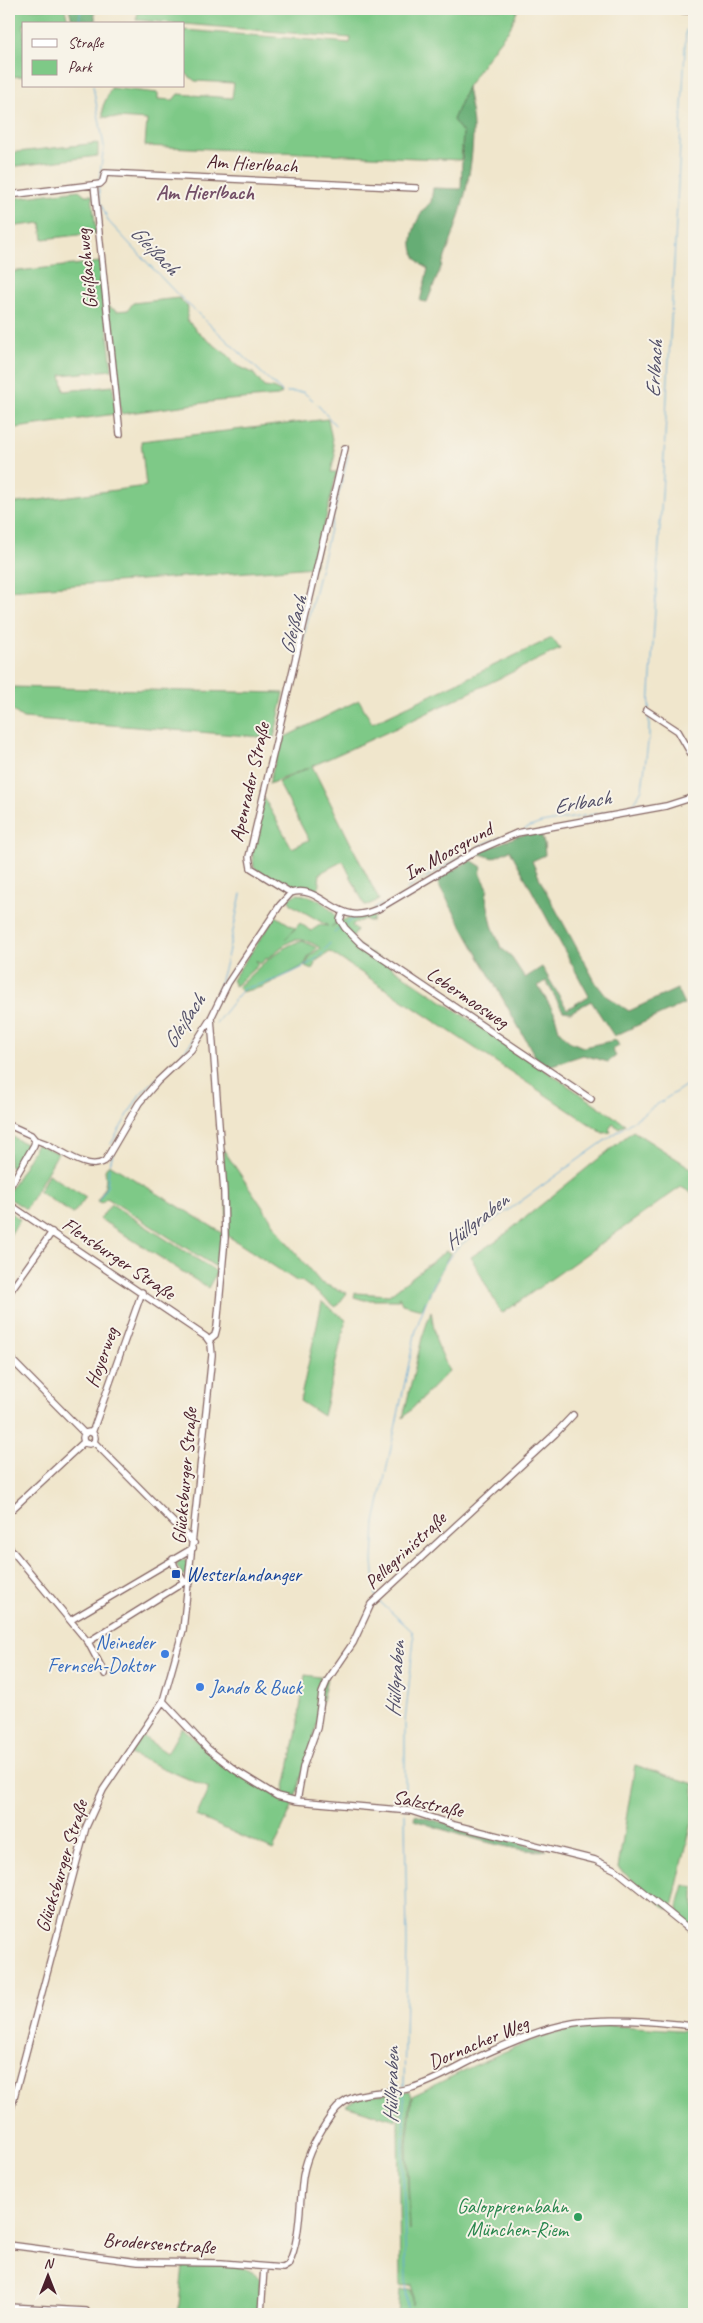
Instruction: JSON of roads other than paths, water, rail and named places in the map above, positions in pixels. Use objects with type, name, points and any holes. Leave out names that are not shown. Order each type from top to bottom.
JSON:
[{"type":"main road","points":[[673,9],[694,11]]},
{"type":"street","name":"Am Hierlbach","points":[[97,184],[103,182],[105,173],[111,173],[416,188]]},
{"type":"street","points":[[9,195],[97,184]]},
{"type":"street","name":"Gleißachweg","points":[[97,184],[120,434]]},
{"type":"street","name":"Apenrader Straße","points":[[291,893],[251,868],[249,857],[345,448]]},
{"type":"street","points":[[646,710],[678,731],[694,759]]},
{"type":"street","name":"Im Moosgrund","points":[[291,893],[300,891],[310,893],[343,912],[362,914],[378,909],[476,851],[517,833],[688,800],[694,797]]},
{"type":"street","points":[[688,800],[694,804]]},
{"type":"street","points":[[9,1124],[31,1135],[35,1140],[85,1163],[99,1164],[105,1161],[139,1103],[191,1050],[211,1018],[228,983],[280,905],[291,893]]},
{"type":"street","name":"Lebermoosweg","points":[[343,912],[340,920],[361,944],[591,1099]]},
{"type":"street","name":"Glücksburger Straße","points":[[9,2116],[81,1843],[92,1808],[163,1701],[183,1630],[187,1582],[194,1546],[212,1354],[209,1340],[215,1336],[217,1327],[225,1238],[224,1192],[211,1018]]},
{"type":"street","points":[[9,1188],[34,1145],[35,1140]]},
{"type":"street","name":"Flensburger Straße","points":[[9,1204],[142,1292],[209,1340]]},
{"type":"street","points":[[9,1293],[52,1232]]},
{"type":"street","name":"Hoyerweg","points":[[84,1442],[142,1292]]},
{"type":"street","points":[[9,1357],[88,1433],[95,1437],[94,1442],[194,1546],[71,1620]]},
{"type":"street","name":"Pellegrinistraße","points":[[297,1801],[304,1767],[317,1728],[322,1693],[327,1681],[353,1643],[374,1600],[573,1415]]},
{"type":"street","points":[[9,1512],[84,1442],[89,1444],[94,1442]]},
{"type":"street","points":[[9,1548],[88,1642],[105,1674]]},
{"type":"street","points":[[88,1642],[187,1582],[174,1565],[173,1559]]},
{"type":"street","name":"Salzstraße","points":[[163,1701],[208,1749],[235,1770],[277,1796],[297,1801],[410,1811],[454,1825],[581,1855],[606,1864],[694,1933]]},
{"type":"street","name":"Dornacher Weg","points":[[295,2247],[303,2174],[307,2158],[319,2134],[332,2114],[343,2102],[356,2095],[409,2088],[489,2052],[556,2027],[575,2023],[636,2021],[694,2026]]},
{"type":"street","name":"Brodersenstraße","points":[[9,2245],[138,2262],[213,2263],[283,2268],[288,2265],[295,2247]]},
{"type":"street","points":[[260,2314],[264,2267]]},
{"type":"street","points":[[9,2307],[86,2311]]},
{"type":"waterway","name":"Gleißach","points":[[79,22],[81,9]]},
{"type":"waterway","name":"Erlbach","points":[[649,709],[686,30]]},
{"type":"waterway","name":"Gleißach","points":[[93,88],[104,146],[99,181]]},
{"type":"waterway","name":"Gleißach","points":[[98,185],[100,202],[109,222],[176,293],[282,392]]},
{"type":"waterway","name":"Gleißach","points":[[287,392],[303,392],[313,400]]},
{"type":"waterway","name":"Gleißach","points":[[317,404],[335,425]]},
{"type":"waterway","name":"Gleißach","points":[[283,723],[348,455]]},
{"type":"waterway","name":"Erlbach","points":[[525,829],[541,823],[620,810],[633,805],[642,789],[649,735],[649,715]]},
{"type":"waterway","name":"Erlbach","points":[[477,847],[504,836]]},
{"type":"waterway","points":[[407,889],[470,851]]},
{"type":"waterway","name":"Gleißach","points":[[180,1056],[205,1020],[214,1000],[227,958],[241,894]]},
{"type":"waterway","points":[[374,908],[382,904]]},
{"type":"waterway","points":[[346,924],[355,918]]},
{"type":"waterway","points":[[334,933],[341,927]]},
{"type":"waterway","points":[[325,950],[330,943]]},
{"type":"waterway","points":[[216,1023],[244,988],[286,975],[306,965],[323,953]]},
{"type":"waterway","name":"Gleißach","points":[[111,1144],[140,1094],[163,1073]]},
{"type":"waterway","name":"Hüllgraben","points":[[376,1597],[373,1561],[375,1523],[416,1330],[430,1291],[445,1263],[456,1249],[472,1235],[605,1140],[694,1080]]},
{"type":"waterway","name":"Gleißach","points":[[110,1164],[113,1153]]},
{"type":"waterway","name":"Gleißach","points":[[98,1201],[107,1186],[109,1167]]},
{"type":"waterway","name":"Hüllgraben","points":[[379,1601],[412,1631],[414,1638],[405,1722],[405,1809]]},
{"type":"waterway","name":"Hüllgraben","points":[[404,2086],[407,1944],[405,1813]]},
{"type":"waterway","name":"Hüllgraben","points":[[404,2093],[403,2168],[407,2314]]},
{"type":"place","name":"Westerlandanger","points":[[176,1574]]},
{"type":"place","name":"Neineder Fernseh-Doktor","points":[[165,1654]]},
{"type":"place","name":"Jando & Buck","points":[[200,1687]]},
{"type":"place","name":"Galopprennbahn München-Riem","points":[[578,2217]]},
{"type":"district","name":"Am Hierlbach","points":[[205,192]]}]
